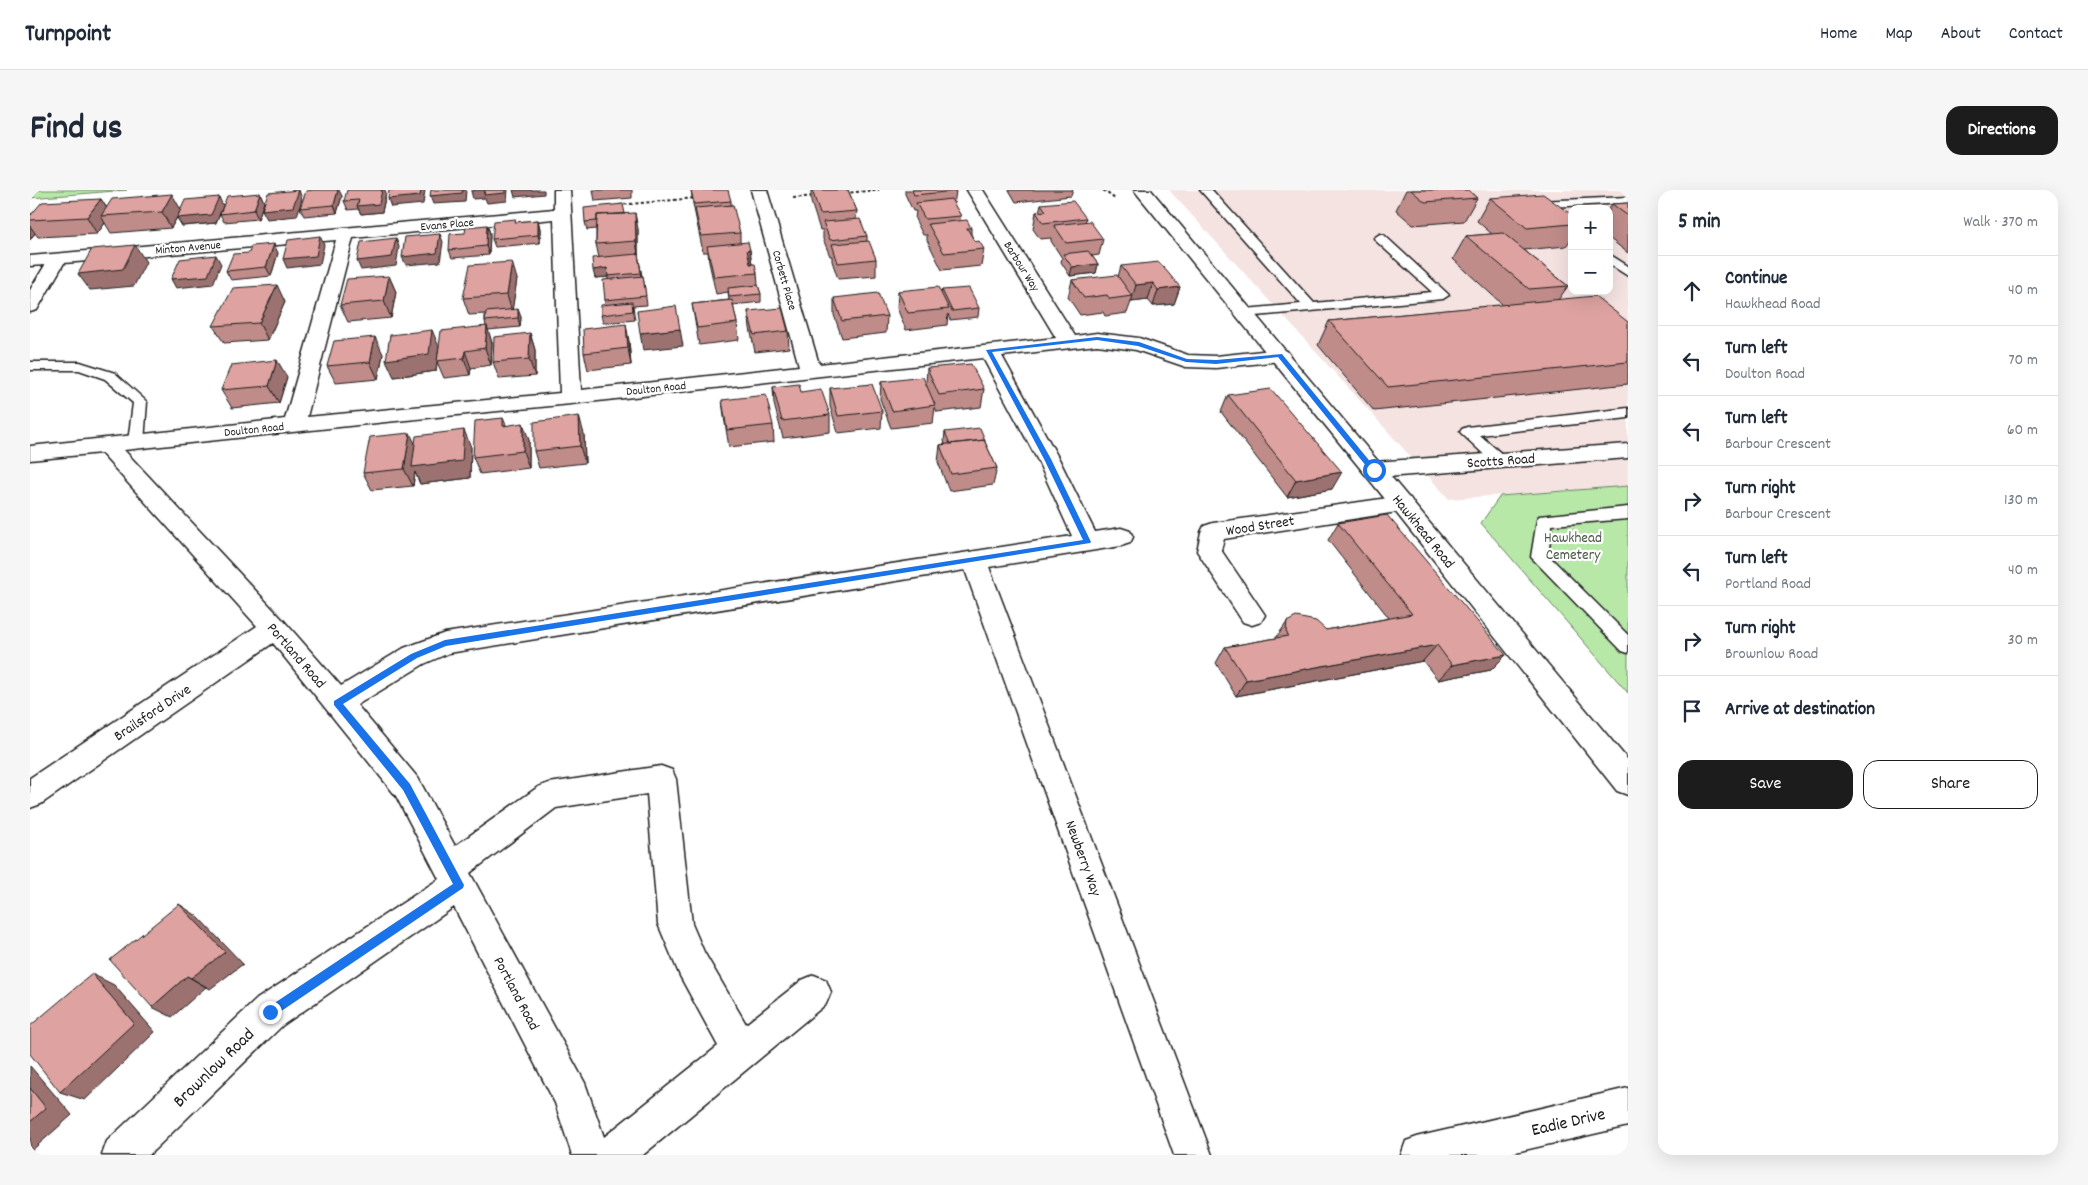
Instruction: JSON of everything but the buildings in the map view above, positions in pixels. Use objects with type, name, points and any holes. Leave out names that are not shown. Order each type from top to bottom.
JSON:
[{"type":"street","points":[[562,190],[570,398]]},
{"type":"street","name":"Barbour Way","points":[[975,190],[1069,342]]},
{"type":"street","name":"Hawkhead Road","points":[[1142,190],[1280,355],[1628,782]]},
{"type":"street","name":"Corbett Place","points":[[761,195],[811,371]]},
{"type":"street","name":"Evans Place","points":[[346,234],[562,212]]},
{"type":"street","points":[[294,425],[346,234]]},
{"type":"street","name":"Minton Avenue","points":[[30,261],[346,234]]},
{"type":"street","points":[[30,306],[58,258]]},
{"type":"street","name":"Doulton Road","points":[[30,453],[570,398],[1097,339],[1139,344],[1186,361],[1216,362],[1280,355]]},
{"type":"street","points":[[989,350],[1048,459],[1087,542]]},
{"type":"street","name":"Portland Road","points":[[107,445],[274,628],[407,787],[572,1096],[591,1155]]},
{"type":"street","name":"Scotts Road","points":[[1374,470],[1628,450]]},
{"type":"street","name":"Wood Street","points":[[1252,615],[1209,551],[1213,532],[1402,504]]},
{"type":"street","points":[[337,703],[414,656],[445,643],[1122,537]]},
{"type":"street","name":"Newberry Way","points":[[974,560],[1194,1155]]},
{"type":"street","name":"Brailsford Drive","points":[[30,795],[274,628]]},
{"type":"street","name":"Brownlow Road","points":[[121,1155],[270,1012],[455,877],[549,796],[661,779],[675,924],[692,964],[741,1051]]},
{"type":"street","points":[[613,1155],[814,992]]},
{"type":"street","name":"Eadie Drive","points":[[1420,1155],[1628,1107]]},
{"type":"lane","points":[[1206,190],[1311,307]]},
{"type":"lane","points":[[1568,227],[1538,204],[1628,200]]},
{"type":"lane","points":[[1245,313],[1443,295],[1380,238]]},
{"type":"lane","points":[[1613,261],[1628,272]]},
{"type":"lane","points":[[30,366],[80,366],[110,376],[140,402],[136,442]]},
{"type":"lane","points":[[1499,460],[1467,432],[1628,413]]},
{"type":"lane","points":[[1628,513],[1545,520],[1539,557],[1628,646]]},
{"type":"path","points":[[840,194],[879,190]]},
{"type":"path","points":[[761,195],[821,196]]},
{"type":"path","points":[[562,212],[700,198]]},
{"type":"shaded area","points":[[1169,190],[1628,190],[1628,486],[1449,499]]},
{"type":"green space","points":[[30,190],[127,190],[30,198]]},
{"type":"green space","name":"Hawkhead Cemetery","points":[[1628,486],[1628,693],[1481,523],[1500,496]]},
{"type":"route","points":[[270,1012],[459,885],[407,787],[337,703],[414,656],[445,643],[1087,542],[1048,459],[989,350],[1097,339],[1139,344],[1186,361],[1216,362],[1280,355],[1374,470]]}]
